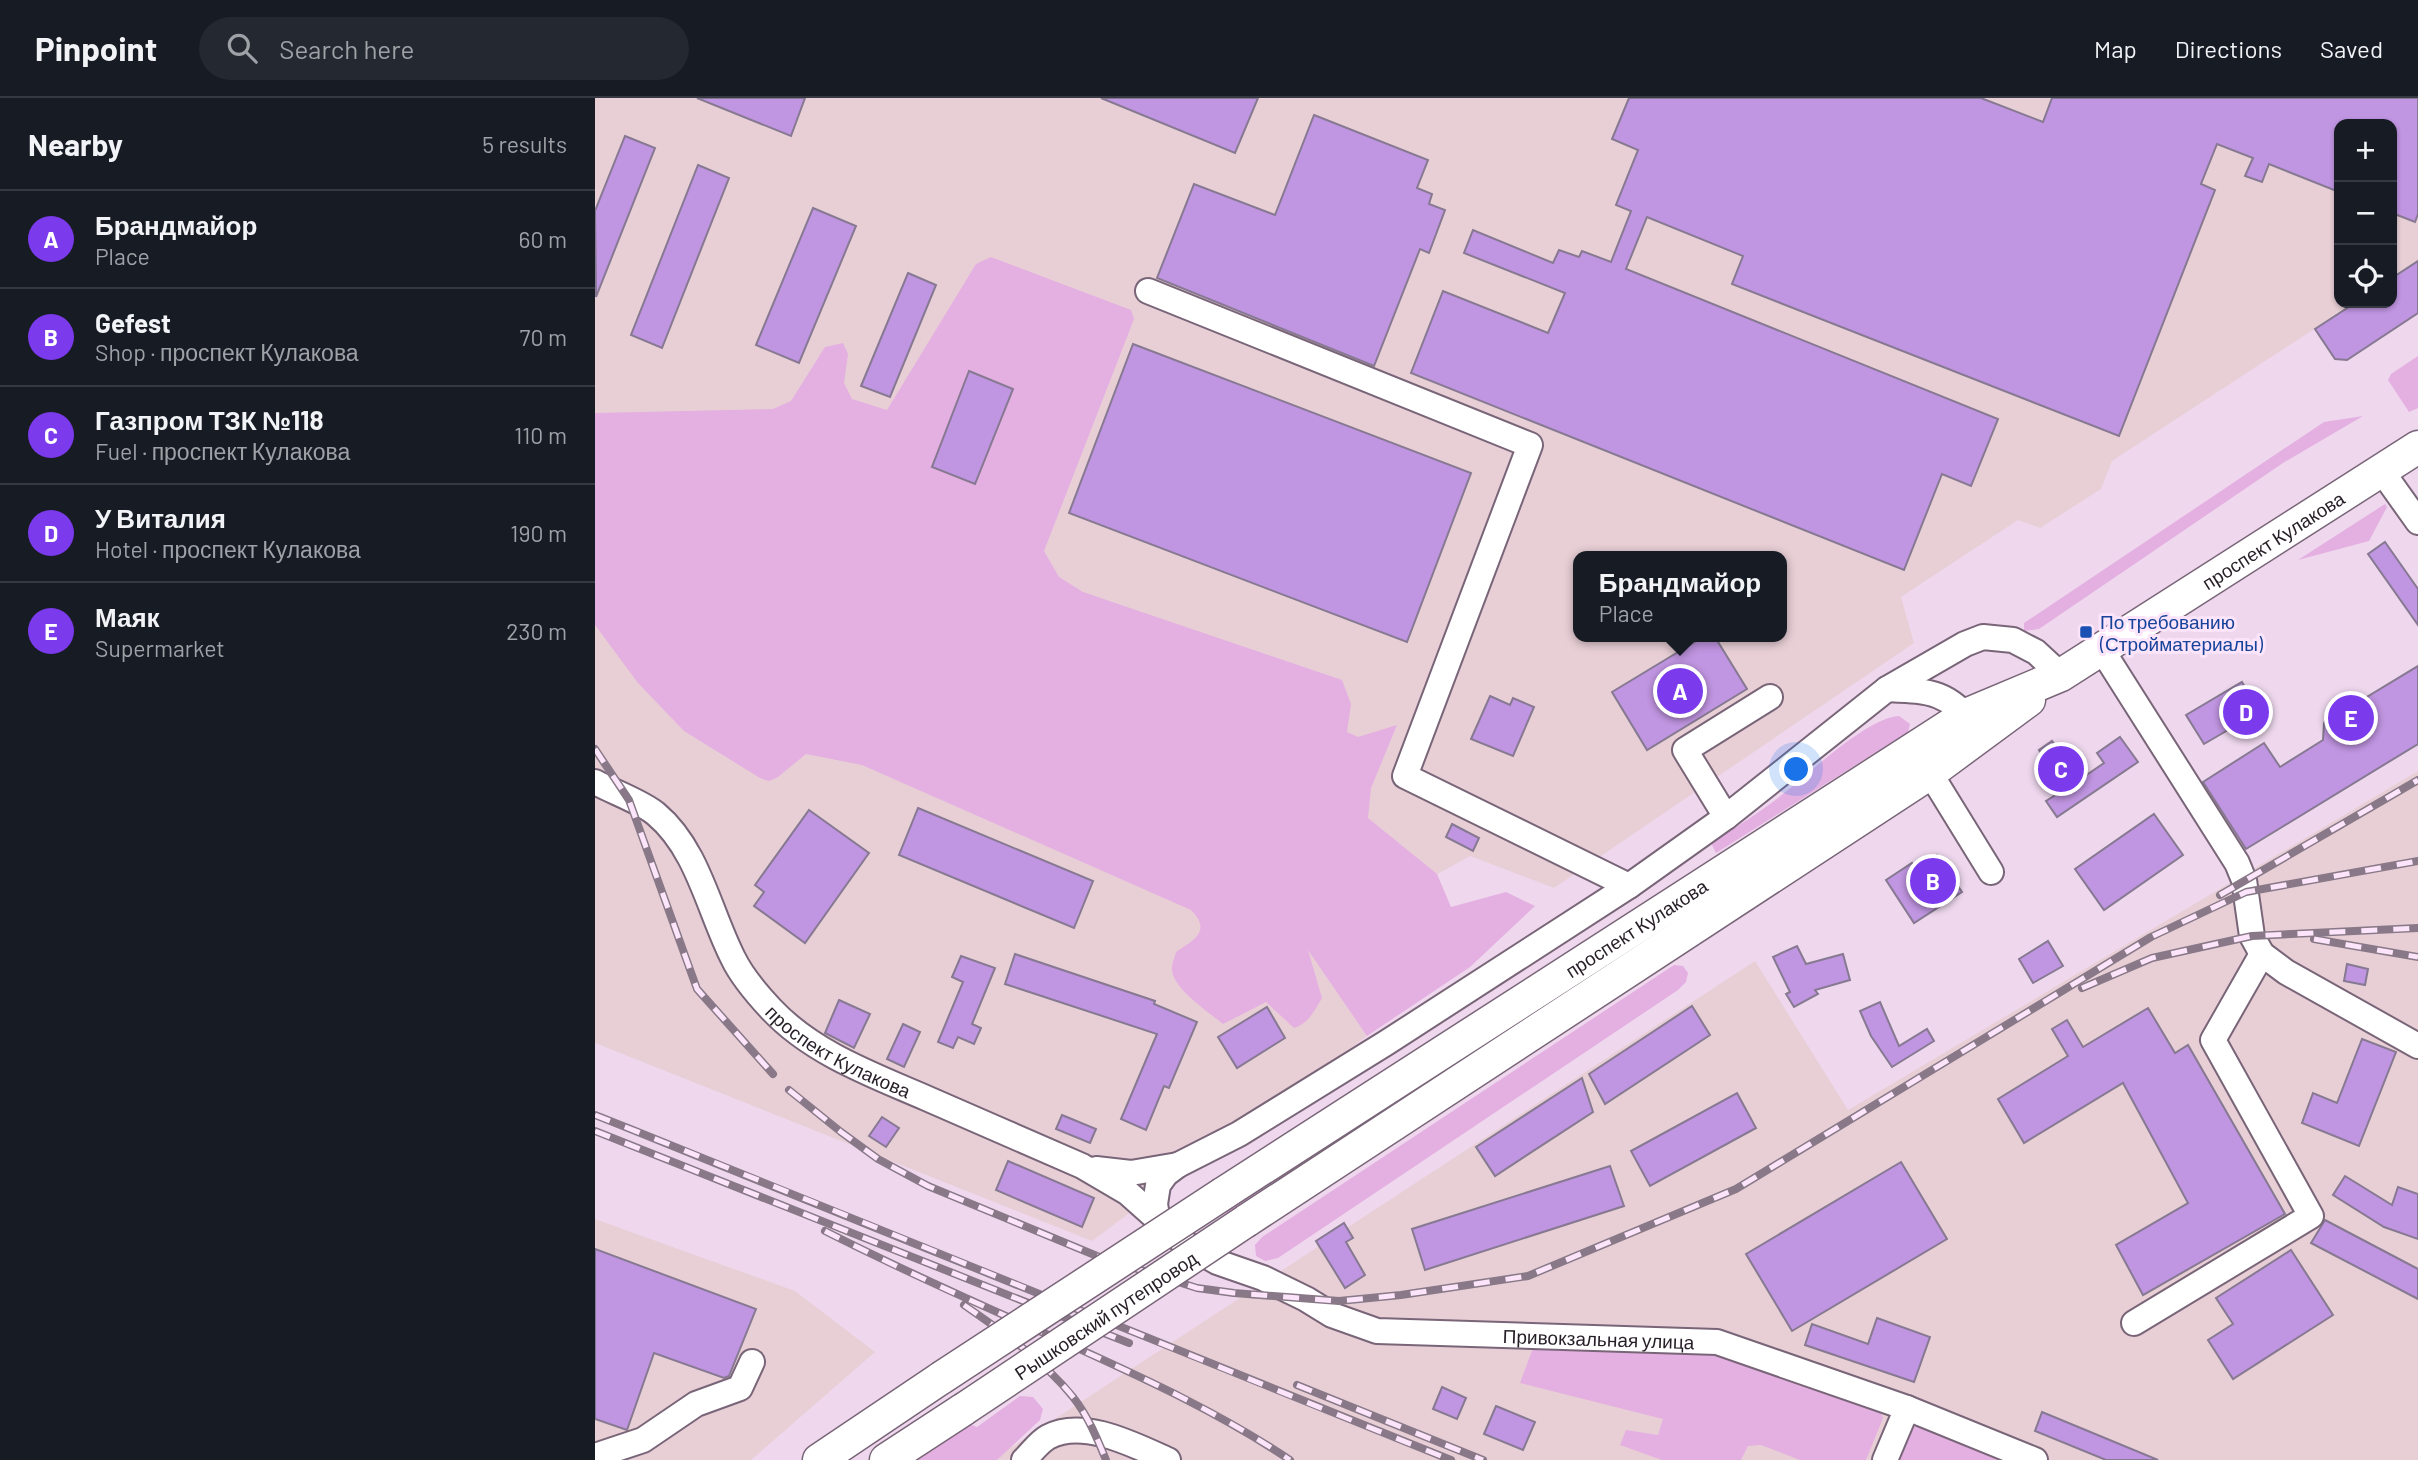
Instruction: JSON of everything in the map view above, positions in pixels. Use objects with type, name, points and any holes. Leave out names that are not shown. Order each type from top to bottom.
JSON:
[{"type":"main road","name":"проспект Кулакова","points":[[1224,1193],[1974,726],[2102,650],[2418,447]]},
{"type":"main road","name":"проспект Кулакова","points":[[1246,1221],[1930,773],[1974,726]]},
{"type":"main road","name":"Рышковский путепровод","points":[[819,1460],[1224,1193]]},
{"type":"main road","name":"Рышковский путепровод","points":[[885,1460],[1246,1221]]},
{"type":"street","points":[[1148,291],[1530,445],[1405,776],[1629,886]]},
{"type":"street","points":[[2381,470],[2418,522]]},
{"type":"street","points":[[1167,1229],[1157,1216],[1155,1194],[1166,1174],[1178,1165],[1239,1134],[1629,886],[1726,817],[1888,689],[1965,644],[1983,638],[2013,640],[2036,652],[2059,676]]},
{"type":"street","points":[[2102,650],[2237,863],[2244,880],[2252,936],[2262,954],[2286,972],[2418,1046]]},
{"type":"street","points":[[1888,689],[1938,695],[1952,702],[1974,726]]},
{"type":"street","points":[[1726,817],[1685,750],[1770,697]]},
{"type":"street","points":[[1930,773],[1991,872]]},
{"type":"street","name":"проспект Кулакова","points":[[595,782],[654,813],[669,827],[686,852],[733,959],[772,1010],[792,1028],[819,1047],[876,1076],[1082,1166],[1128,1193],[1167,1229]]},
{"type":"street","points":[[2134,1323],[2311,1216],[2213,1040],[2262,954]]},
{"type":"street","points":[[1082,1166],[1108,1172],[1131,1173],[1178,1165]]},
{"type":"street","name":"Привокзальная улица","points":[[1167,1229],[1217,1262],[1263,1278],[1307,1299],[1332,1315],[1377,1331],[1717,1342],[1907,1408],[2029,1459]]},
{"type":"street","points":[[595,1456],[643,1440],[696,1404],[740,1388],[752,1362]]},
{"type":"street","points":[[1885,1460],[1907,1408]]},
{"type":"street","points":[[1024,1460],[1048,1438],[1070,1429],[1095,1432],[1168,1460]]},
{"type":"shaded area","points":[[595,98],[2418,98],[2418,261],[2397,275],[2397,119],[2334,119],[2334,308],[2346,308],[2112,461],[2101,489],[2040,528],[2018,520],[1901,597],[1914,643],[1554,888],[1470,856],[1307,947],[1367,1036],[1092,1241],[595,1043]]},
{"type":"shaded area","points":[[991,257],[1131,310],[1134,319],[1044,551],[1059,577],[1083,592],[1342,680],[1351,704],[1347,732],[1358,737],[1397,725],[1371,788],[1368,818],[1437,874],[1451,907],[1506,892],[1535,906],[1470,967],[1367,1036],[1308,950],[1322,998],[1304,1023],[1294,1028],[1266,1002],[1223,1024],[1184,991],[1173,976],[1172,966],[1176,952],[1194,939],[1200,929],[1197,917],[1191,910],[862,765],[806,754],[778,777],[769,781],[760,778],[684,731],[638,683],[595,625],[595,413],[773,409],[791,401],[825,347],[843,343],[848,354],[844,383],[852,399],[887,410],[976,264]]},
{"type":"shaded area","points":[[2418,356],[2418,408],[2409,412],[2388,380],[2391,374]]},
{"type":"shaded area","points":[[2363,416],[2283,463],[2039,629],[2024,631],[2024,623],[2324,422]]},
{"type":"shaded area","points":[[2385,504],[2387,507],[2369,541],[2298,560]]},
{"type":"shaded area","points":[[1899,716],[1910,724],[1908,732],[1716,853],[1711,843],[1770,804],[1851,739],[1885,719]]},
{"type":"shaded area","points":[[2418,771],[2418,1460],[992,1460],[1755,961],[1848,1110]]},
{"type":"shaded area","points":[[1674,965],[1683,966],[1688,973],[1686,982],[1678,990],[1278,1258],[1265,1261],[1256,1256],[1255,1245],[1262,1237]]},
{"type":"shaded area","points":[[1545,999],[1550,1007],[1228,1215],[1223,1207]]},
{"type":"shaded area","points":[[595,1219],[795,1291],[875,1352],[751,1460],[595,1460]]},
{"type":"shaded area","points":[[1533,1348],[1695,1353],[1739,1359],[1879,1409],[1883,1418],[1866,1460],[1800,1460],[1761,1445],[1748,1446],[1741,1460],[1662,1460],[1620,1445],[1626,1430],[1658,1435],[1663,1419],[1520,1383]]},
{"type":"shaded area","points":[[1020,1396],[1033,1397],[1043,1409],[1040,1420],[997,1460],[915,1460],[969,1424],[977,1427]]},
{"type":"shaded area","points":[[1922,1426],[2010,1460],[1900,1460],[1913,1427]]},
{"type":"building","points":[[697,98],[805,98],[791,136]]},
{"type":"building","points":[[1101,98],[1258,98],[1235,153]]},
{"type":"building","points":[[1629,98],[1981,98],[2043,122],[2052,98],[2418,98],[2418,214],[2415,222],[2397,215],[2397,119],[2334,119],[2334,190],[2269,164],[2262,182],[2245,176],[2253,158],[2217,144],[2201,184],[2215,190],[2119,436],[1732,284],[1743,256],[1647,217],[1626,269],[1998,419],[1971,486],[1942,474],[1904,570],[1411,373],[1443,291],[1548,333],[1565,293],[1464,253],[1473,230],[1553,263],[1559,250],[1579,257],[1582,251],[1611,262],[1631,211],[1616,205],[1638,150],[1612,139]]},
{"type":"building","points":[[1314,115],[1428,160],[1417,188],[1432,194],[1429,204],[1445,210],[1429,253],[1420,249],[1374,366],[1157,278],[1194,184],[1275,215]]},
{"type":"building","points":[[625,136],[655,148],[596,297],[595,211]]},
{"type":"building","points":[[698,165],[729,178],[662,348],[631,335]]},
{"type":"building","points":[[813,208],[856,226],[799,363],[756,345]]},
{"type":"building","points":[[2418,261],[2418,313],[2347,360],[2335,359],[2315,329],[2347,308],[2397,308],[2397,275]]},
{"type":"building","points":[[908,273],[936,285],[890,397],[861,386]]},
{"type":"building","points":[[1133,344],[1471,473],[1407,642],[1069,513]]},
{"type":"building","points":[[969,371],[1013,389],[975,484],[932,467]]},
{"type":"building","points":[[2385,542],[2418,589],[2418,625],[2368,554]]},
{"type":"building","points":[[1695,642],[1718,642],[1747,689],[1647,750],[1612,692]]},
{"type":"building","points":[[2418,666],[2418,744],[2246,849],[2203,782],[2264,743],[2280,767],[2323,740],[2324,723],[2335,707],[2351,698],[2365,698]]},
{"type":"building","points":[[2242,682],[2259,712],[2204,744],[2186,715]]},
{"type":"building","points":[[1490,696],[1510,705],[1513,698],[1534,707],[1513,756],[1471,739]]},
{"type":"building","points":[[2120,737],[2138,762],[2057,817],[2046,801],[2065,789],[2039,750],[2052,741],[2079,780],[2104,763],[2097,753]]},
{"type":"building","points":[[918,808],[1093,881],[1074,928],[899,855]]},
{"type":"building","points":[[809,810],[869,853],[805,943],[754,906],[764,892],[755,885]]},
{"type":"building","points":[[2154,814],[2183,855],[2104,910],[2075,869]]},
{"type":"building","points":[[1452,824],[1479,838],[1473,851],[1446,837]]},
{"type":"building","points":[[1937,855],[1962,892],[1914,923],[1886,880],[1912,863],[1916,869]]},
{"type":"building","points":[[2048,941],[2063,966],[2033,983],[2019,959]]},
{"type":"building","points":[[1797,946],[1806,964],[1843,954],[1850,980],[1815,990],[1818,994],[1794,1007],[1786,994],[1790,992],[1773,957]]},
{"type":"building","points":[[1015,954],[1155,1001],[1154,1004],[1197,1022],[1169,1088],[1164,1086],[1146,1130],[1121,1119],[1157,1034],[1005,984]]},
{"type":"building","points":[[961,956],[995,968],[972,1024],[981,1028],[974,1044],[958,1037],[953,1048],[938,1042],[963,982],[952,977]]},
{"type":"building","points":[[2347,964],[2368,969],[2365,985],[2344,981]]},
{"type":"building","points":[[839,1000],[870,1014],[854,1048],[825,1033]]},
{"type":"building","points":[[1880,1002],[1899,1046],[1927,1029],[1934,1041],[1892,1067],[1871,1036],[1860,1011]]},
{"type":"building","points":[[1692,1006],[1710,1035],[1605,1104],[1589,1074]]},
{"type":"building","points":[[1267,1007],[1285,1038],[1237,1068],[1218,1037]]},
{"type":"building","points":[[2148,1008],[2175,1053],[2188,1045],[2285,1214],[2143,1295],[2116,1245],[2188,1203],[2123,1083],[2024,1143],[1998,1099],[2068,1056],[2052,1029],[2067,1020],[2083,1047]]},
{"type":"building","points":[[903,1024],[920,1032],[904,1067],[887,1059]]},
{"type":"building","points":[[2362,1039],[2396,1052],[2359,1146],[2302,1123],[2313,1093],[2337,1103]]},
{"type":"building","points":[[1582,1078],[1593,1112],[1495,1176],[1476,1147]]},
{"type":"building","points":[[1737,1093],[1756,1128],[1650,1186],[1631,1151]]},
{"type":"building","points":[[1062,1115],[1096,1129],[1090,1143],[1056,1129]]},
{"type":"building","points":[[882,1117],[899,1128],[886,1147],[869,1136]]},
{"type":"building","points":[[1008,1161],[1094,1198],[1082,1227],[996,1190]]},
{"type":"building","points":[[1901,1162],[1947,1239],[1792,1331],[1746,1254]]},
{"type":"building","points":[[1610,1166],[1624,1206],[1425,1270],[1412,1229]]},
{"type":"building","points":[[2345,1176],[2392,1205],[2398,1187],[2418,1194],[2418,1239],[2384,1227],[2333,1195]]},
{"type":"building","points":[[2325,1220],[2418,1269],[2418,1299],[2311,1243]]},
{"type":"building","points":[[1344,1223],[1353,1238],[1346,1242],[1365,1275],[1345,1288],[1316,1241]]},
{"type":"building","points":[[595,1249],[756,1309],[729,1376],[724,1378],[654,1353],[627,1430],[595,1419]]},
{"type":"building","points":[[2291,1250],[2333,1315],[2233,1379],[2208,1340],[2233,1324],[2216,1298]]},
{"type":"building","points":[[1877,1318],[1930,1337],[1914,1382],[1805,1345],[1812,1324],[1868,1344]]},
{"type":"building","points":[[1442,1387],[1466,1398],[1457,1419],[1433,1409]]},
{"type":"building","points":[[1496,1406],[1535,1422],[1523,1450],[1484,1434]]},
{"type":"building","points":[[2042,1412],[2158,1460],[2106,1460],[2035,1431]]},
{"type":"railway","points":[[595,749],[629,800],[697,989],[773,1074]]},
{"type":"railway","points":[[2220,895],[2418,780]]},
{"type":"railway","points":[[789,1090],[878,1159],[928,1186],[1097,1256],[1197,1288],[1234,1293],[1339,1301],[1401,1295],[1528,1276],[1736,1189],[2151,937],[2246,892],[2418,861]]},
{"type":"railway","points":[[2082,988],[2152,958],[2252,936],[2418,928]]},
{"type":"railway","points":[[2314,939],[2418,957]]},
{"type":"railway","points":[[595,1115],[1451,1460]]},
{"type":"railway","points":[[595,1131],[1129,1343]]},
{"type":"railway","points":[[825,1231],[1174,1394],[1233,1425],[1290,1460]]},
{"type":"railway","points":[[964,1305],[1022,1347],[1073,1397],[1096,1435],[1106,1460]]},
{"type":"railway","points":[[1297,1385],[1483,1460]]},
{"type":"place","name":"По требованию (Стройматериалы)","points":[[2086,632]]},
{"type":"place","name":"Брандмайор","points":[[1680,691]]},
{"type":"place","name":"У Виталия","points":[[2246,712]]},
{"type":"place","name":"Маяк","points":[[2351,718]]},
{"type":"place","name":"Газпром ТЗК №118","points":[[2061,769]]},
{"type":"place","name":"Gefest","points":[[1933,881]]}]
